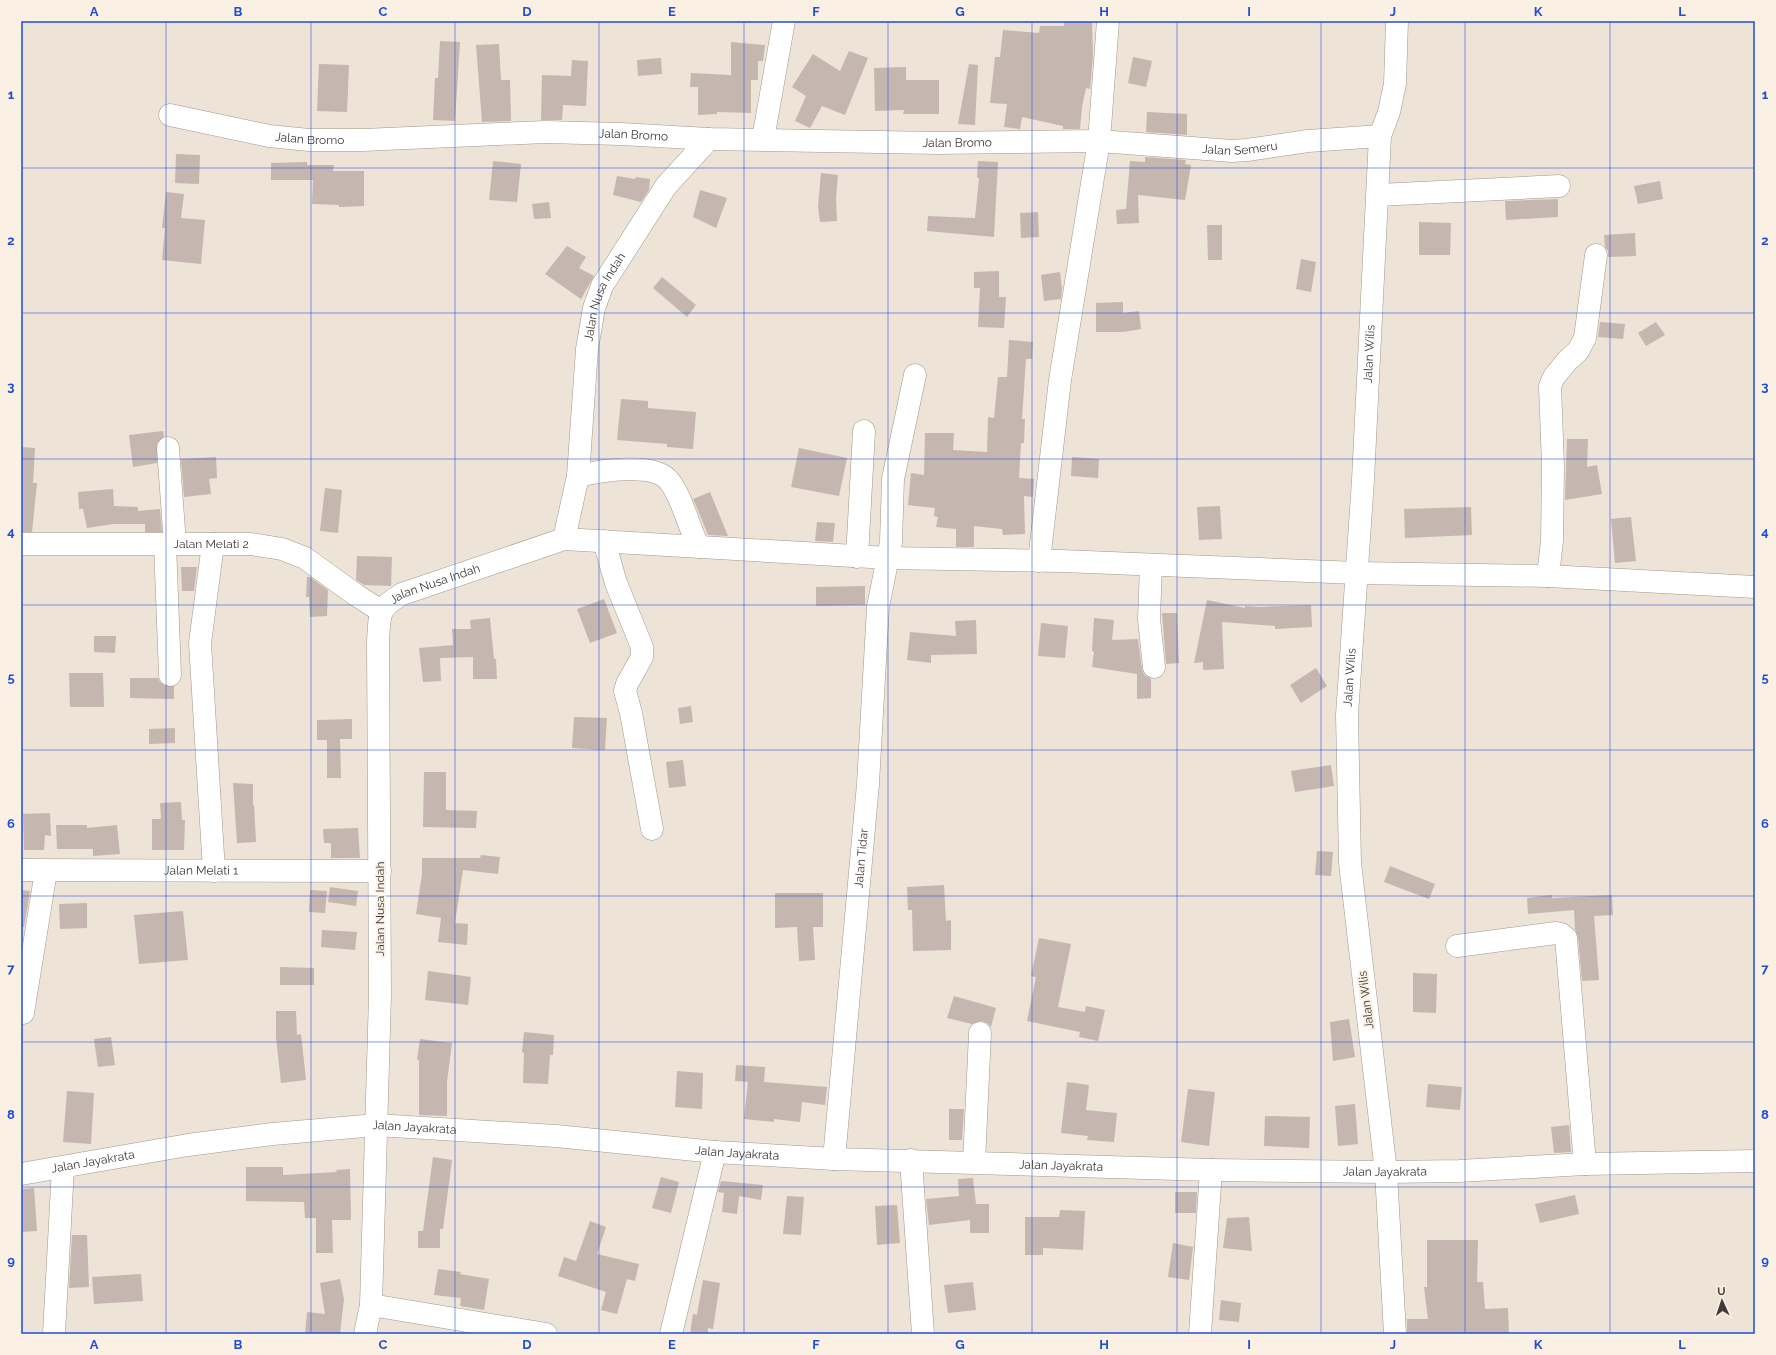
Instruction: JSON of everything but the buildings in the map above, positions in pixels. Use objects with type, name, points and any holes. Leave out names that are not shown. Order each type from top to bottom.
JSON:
[{"type":"street","points":[[763,139],[784,21]]},
{"type":"street","points":[[1039,561],[1060,380],[1099,141],[1108,21]]},
{"type":"street","name":"Jalan Wilis","points":[[1395,1334],[1386,1172],[1350,863],[1347,715],[1353,597],[1357,573],[1380,136],[1389,112],[1395,84],[1397,21]]},
{"type":"street","name":"Jalan Bromo","points":[[170,115],[269,136],[309,140],[363,140],[545,132],[621,134],[708,139],[938,144],[1099,141]]},
{"type":"street","name":"Jalan Semeru","points":[[1099,141],[1232,151],[1308,141],[1380,136]]},
{"type":"street","name":"Jalan Nusa Indah","points":[[365,1334],[371,1305],[380,995],[378,641],[381,611],[386,604],[402,594],[564,538],[578,476],[587,349],[594,308],[602,286],[626,246],[666,186],[708,139]]},
{"type":"street","points":[[1378,195],[1559,186]]},
{"type":"street","points":[[1548,576],[1552,533],[1553,466],[1550,386],[1554,377],[1567,361],[1578,351],[1585,338],[1596,255]]},
{"type":"street","name":"Jalan Tidar","points":[[834,1159],[868,784],[878,607],[880,589],[891,542],[894,479],[915,375]]},
{"type":"street","points":[[857,557],[864,431]]},
{"type":"street","points":[[168,448],[170,675]]},
{"type":"street","points":[[578,476],[600,470],[628,469],[662,475],[670,481],[699,547]]},
{"type":"street","points":[[564,538],[857,557],[1039,561],[1357,573],[1548,576],[1755,587]]},
{"type":"street","points":[[604,541],[619,589],[642,647],[642,658],[627,684],[625,691],[631,713],[652,829]]},
{"type":"street","name":"Jalan Melati 2","points":[[21,544],[251,544],[282,549],[305,558],[381,611]]},
{"type":"street","points":[[213,544],[200,642],[214,871]]},
{"type":"street","points":[[1151,565],[1149,619],[1154,667]]},
{"type":"street","name":"Jalan Melati 1","points":[[21,870],[380,871]]},
{"type":"street","points":[[23,1013],[46,870]]},
{"type":"street","points":[[1458,946],[1556,934],[1561,934],[1566,938],[1585,1164],[1755,1161]]},
{"type":"street","points":[[974,1162],[980,1033]]},
{"type":"street","name":"Jalan Jayakrata","points":[[21,1174],[188,1145],[265,1135],[376,1125],[556,1136],[715,1152],[834,1159],[911,1160],[1211,1170],[1386,1172],[1459,1171],[1585,1164]]},
{"type":"street","points":[[671,1334],[715,1152]]},
{"type":"street","points":[[911,1160],[923,1334]]},
{"type":"street","points":[[54,1334],[63,1167]]},
{"type":"street","points":[[1200,1334],[1211,1170]]},
{"type":"street","points":[[371,1305],[546,1334]]}]
